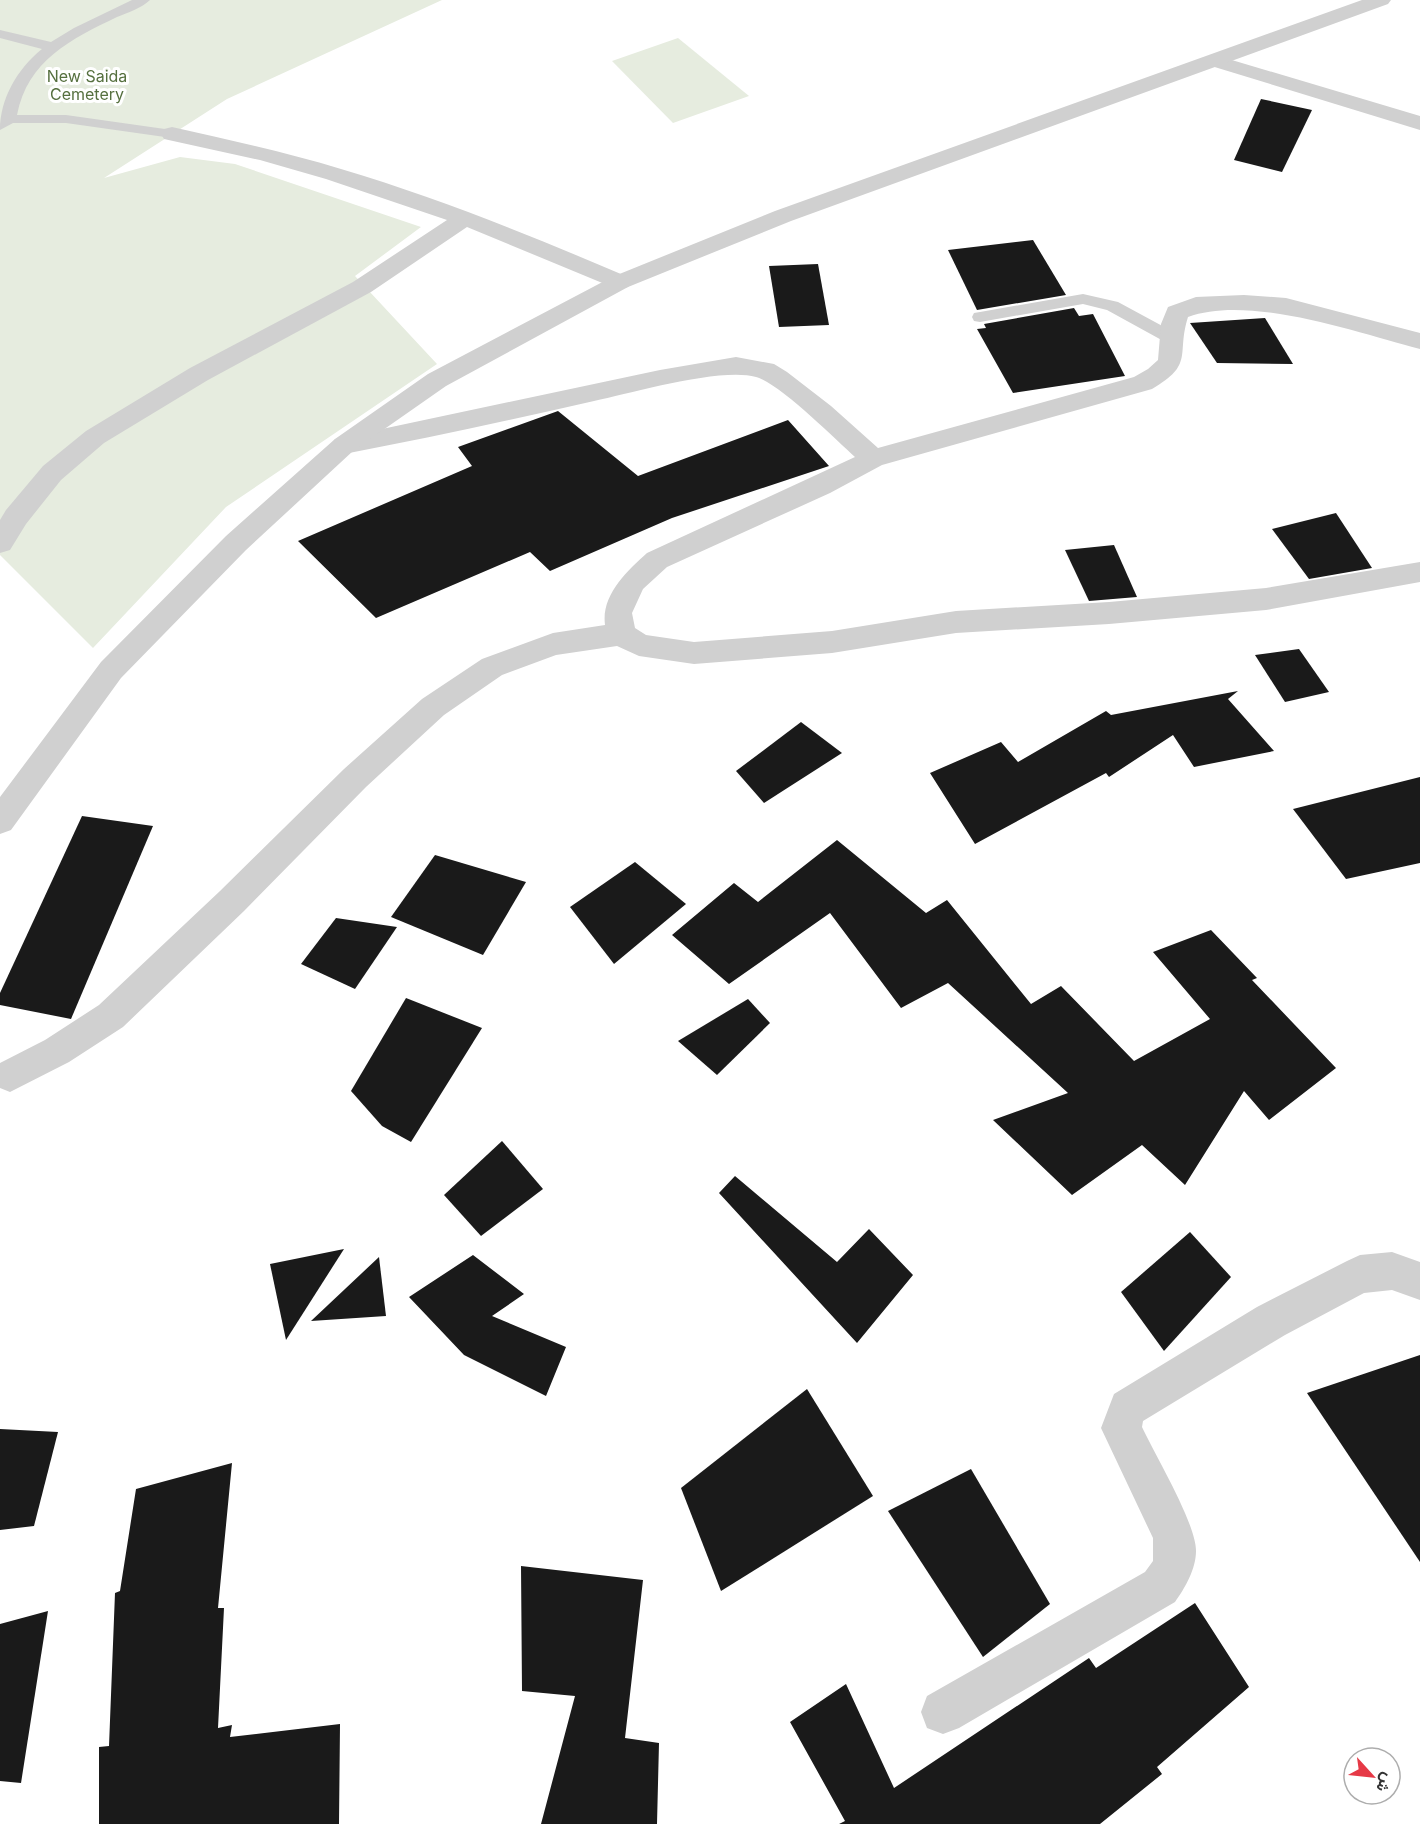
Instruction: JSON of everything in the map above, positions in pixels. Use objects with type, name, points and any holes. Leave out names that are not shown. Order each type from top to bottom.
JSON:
[{"type":"street","points":[[0,821],[111,670],[236,543],[344,445],[436,380],[620,282],[783,216],[1381,0]]},
{"type":"street","points":[[1215,61],[1420,123]]},
{"type":"street","points":[[172,134],[292,162],[386,191],[549,251],[620,282]]},
{"type":"street","points":[[0,543],[16,517],[52,473],[95,437],[199,374],[362,287],[464,219]]},
{"type":"street","points":[[621,634],[618,613],[632,583],[657,560],[820,486],[873,459],[1143,383],[1158,376],[1168,367],[1173,354],[1172,323],[1177,312],[1183,308],[1196,305],[1244,303],[1286,306],[1420,341]]},
{"type":"street","points":[[344,445],[452,424],[660,378],[736,365],[765,370],[778,378],[822,412],[873,459]]},
{"type":"street","points":[[10,1076],[57,1051],[111,1016],[232,901],[355,778],[433,707],[492,667],[553,644],[621,634],[639,645],[694,653],[832,642],[956,621],[1109,613],[1266,598],[1420,572]]},
{"type":"street","points":[[943,1712],[1160,1587],[1171,1572],[1177,1551],[1173,1535],[1121,1428],[1128,1408],[1271,1321],[1360,1274],[1392,1271],[1420,1281]]},
{"type":"lane","points":[[143,0],[52,47],[28,69],[17,85],[9,102],[5,122],[66,119],[172,134]]},
{"type":"lane","points":[[0,34],[52,47]]},
{"type":"lane","points":[[980,316],[1083,299],[1112,306],[1173,339]]},
{"type":"green space","name":"New Saida Cemetery","points":[[0,0],[442,0],[227,99],[104,178],[180,157],[235,164],[421,227],[355,276],[437,364],[226,507],[93,648],[0,555]]},
{"type":"green space","points":[[678,38],[749,96],[673,123],[612,61]]},
{"type":"building","points":[[1261,99],[1312,110],[1282,172],[1234,160]]},
{"type":"building","points":[[1033,240],[1066,295],[977,310],[948,250]]},
{"type":"building","points":[[818,264],[829,325],[779,327],[769,266]]},
{"type":"building","points":[[1074,308],[1079,316],[1093,314],[1125,376],[1013,393],[977,329],[986,328],[984,324]]},
{"type":"building","points":[[1265,318],[1293,364],[1217,363],[1190,323]]},
{"type":"building","points":[[558,411],[638,476],[788,420],[829,466],[672,518],[550,571],[530,552],[376,618],[298,541],[472,466],[458,447]]},
{"type":"building","points":[[1336,513],[1372,568],[1309,579],[1272,529]]},
{"type":"building","points":[[1114,545],[1137,597],[1089,601],[1065,550]]},
{"type":"building","points":[[1299,649],[1329,692],[1285,702],[1255,655]]},
{"type":"building","points":[[1238,691],[1228,699],[1274,751],[1194,767],[1173,735],[1109,777],[1106,773],[975,844],[930,773],[1001,742],[1018,762],[1106,711],[1111,715]]},
{"type":"building","points":[[801,722],[842,753],[764,803],[736,771]]},
{"type":"building","points":[[1420,777],[1420,863],[1346,879],[1293,809]]},
{"type":"building","points":[[82,816],[153,826],[71,1019],[0,1005],[0,993]]},
{"type":"building","points":[[837,840],[926,913],[947,900],[1031,1004],[1061,986],[1134,1061],[1210,1019],[1153,952],[1211,930],[1257,978],[1252,980],[1336,1068],[1269,1120],[1244,1091],[1185,1185],[1142,1145],[1072,1195],[993,1120],[1068,1093],[948,983],[901,1008],[830,913],[729,984],[672,935],[734,883],[758,902]]},
{"type":"building","points":[[435,855],[526,882],[483,955],[391,917]]},
{"type":"building","points":[[635,862],[686,904],[614,964],[570,907]]},
{"type":"building","points":[[336,918],[397,927],[355,989],[301,964]]},
{"type":"building","points":[[406,998],[482,1028],[411,1142],[382,1126],[351,1091]]},
{"type":"building","points":[[748,999],[770,1023],[717,1075],[678,1041]]},
{"type":"building","points":[[502,1141],[543,1189],[481,1236],[444,1195]]},
{"type":"building","points":[[735,1176],[837,1262],[869,1229],[913,1275],[857,1343],[719,1193]]},
{"type":"building","points":[[1190,1232],[1231,1277],[1164,1351],[1121,1292]]},
{"type":"building","points":[[344,1249],[286,1340],[270,1264]]},
{"type":"building","points":[[473,1255],[524,1294],[492,1316],[566,1347],[546,1396],[464,1355],[409,1297]]},
{"type":"building","points":[[379,1257],[386,1316],[311,1321]]},
{"type":"building","points":[[1420,1355],[1420,1562],[1307,1393]]},
{"type":"building","points":[[807,1389],[873,1496],[721,1591],[681,1488]]},
{"type":"building","points":[[0,1429],[58,1432],[34,1526],[0,1530]]},
{"type":"building","points":[[232,1463],[218,1608],[224,1608],[218,1728],[232,1725],[230,1737],[340,1724],[339,1824],[99,1824],[99,1747],[109,1746],[115,1593],[120,1591],[136,1489]]},
{"type":"building","points":[[971,1469],[1050,1604],[983,1657],[888,1511]]},
{"type":"building","points":[[521,1566],[643,1580],[625,1738],[659,1743],[657,1824],[541,1824],[575,1696],[522,1691]]},
{"type":"building","points":[[1195,1603],[1249,1687],[1157,1767],[1162,1774],[1100,1824],[839,1824],[845,1821],[790,1722],[846,1684],[894,1788],[1089,1658],[1096,1668]]},
{"type":"building","points":[[48,1611],[21,1783],[0,1781],[0,1624]]}]
